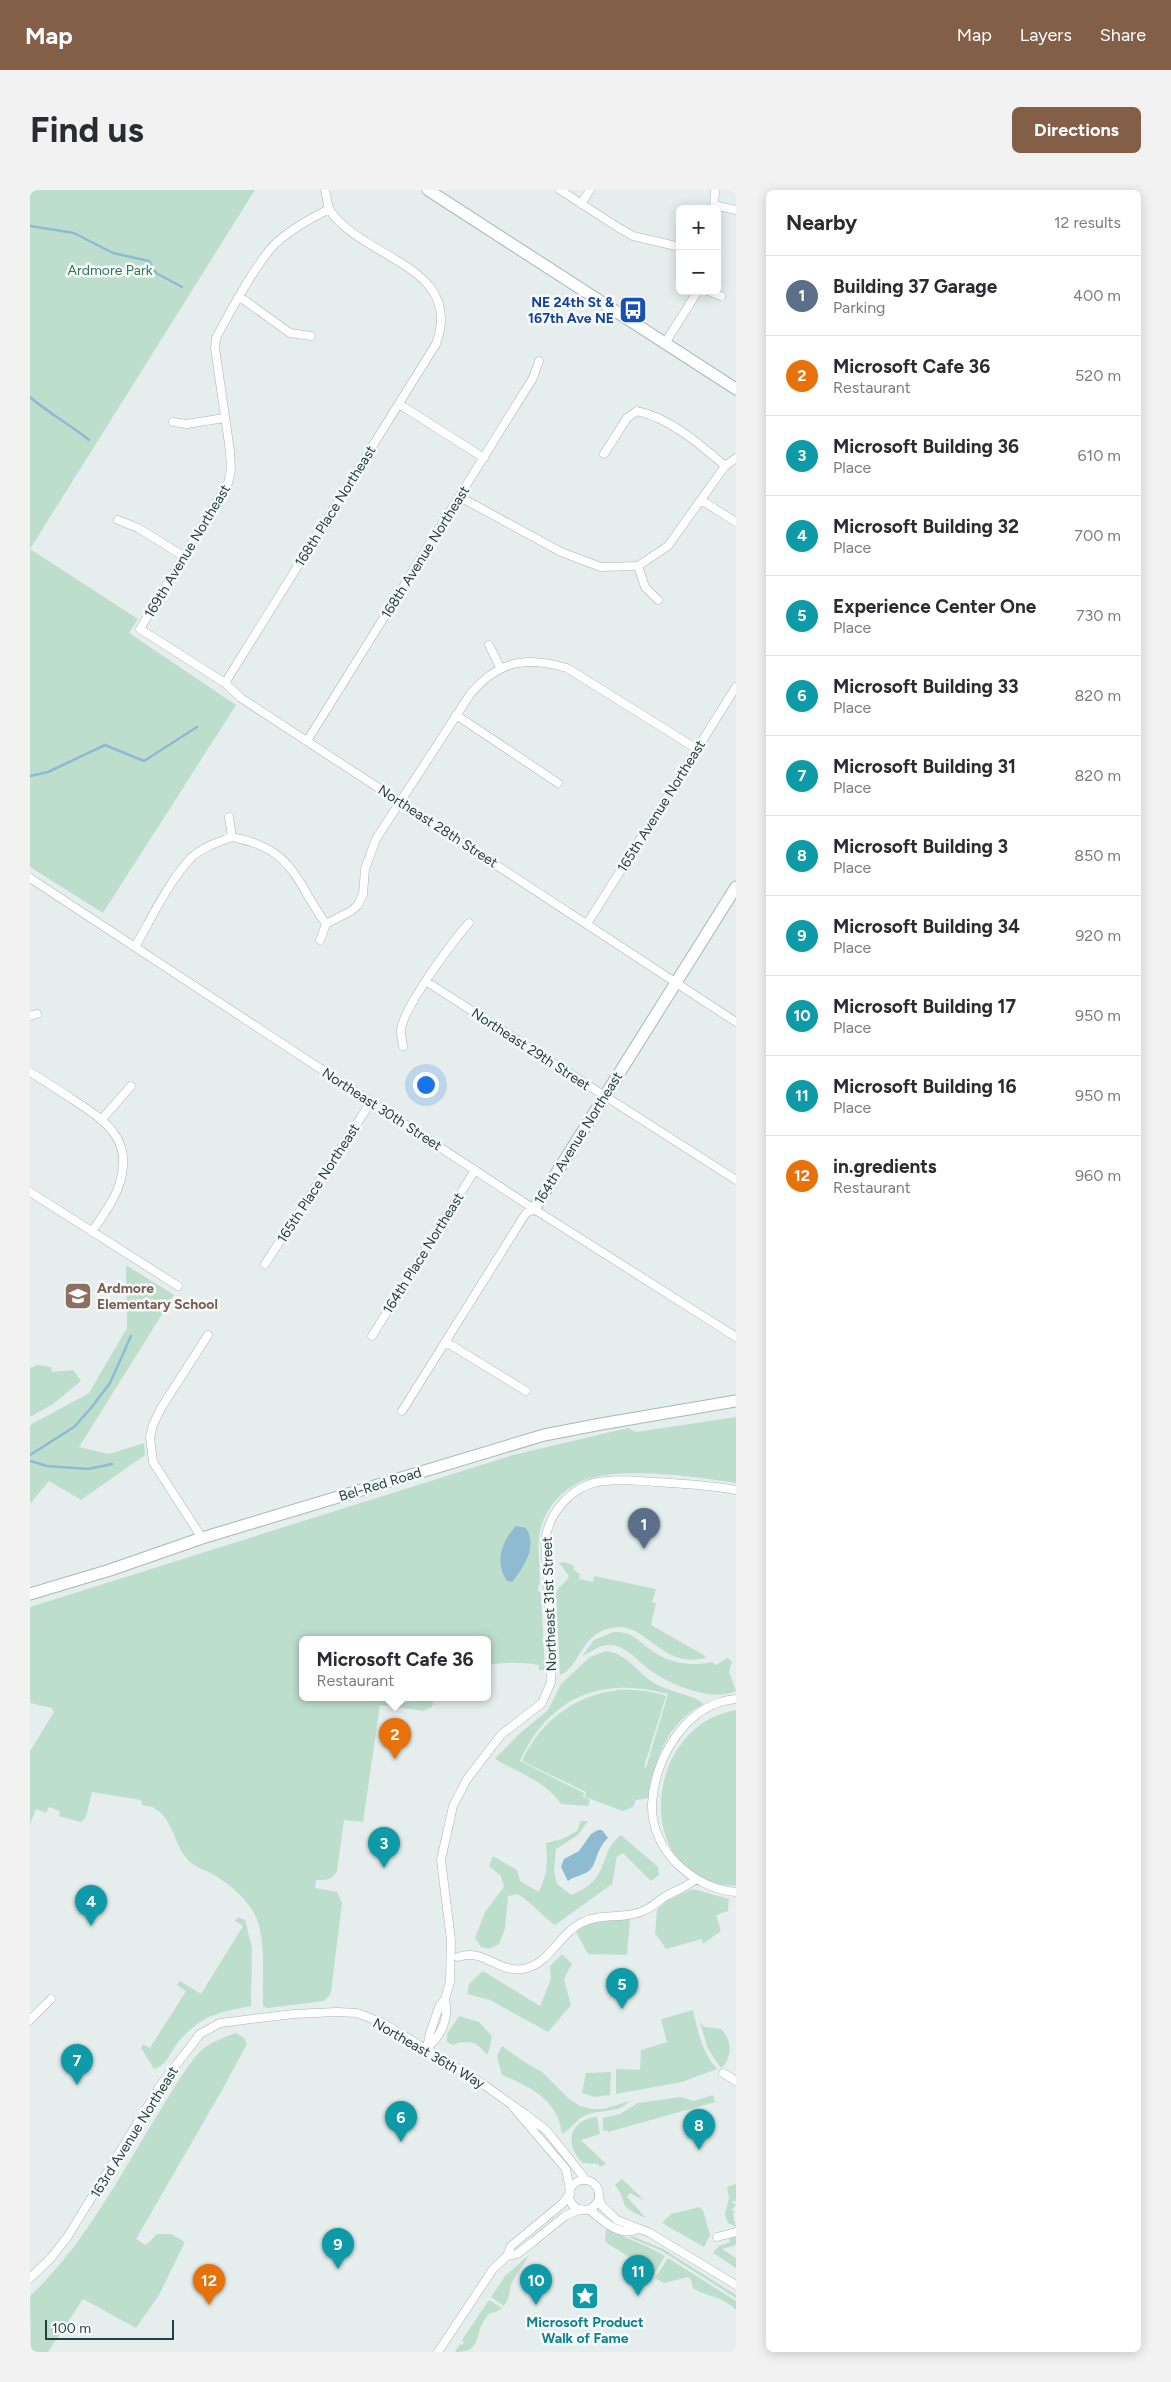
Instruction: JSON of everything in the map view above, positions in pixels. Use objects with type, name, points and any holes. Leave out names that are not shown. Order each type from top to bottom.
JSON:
[{"type":"main road","points":[[428,190],[736,389]]},
{"type":"main road","name":"164th Avenue Northeast","points":[[534,1208],[736,887]]},
{"type":"main road","name":"Bel-Red Road","points":[[30,1594],[110,1570],[202,1538],[544,1436],[601,1424],[736,1402]]},
{"type":"street","points":[[325,190],[330,208]]},
{"type":"street","points":[[560,190],[633,236],[676,246]]},
{"type":"street","points":[[581,204],[590,190]]},
{"type":"street","points":[[714,205],[715,190]]},
{"type":"street","name":"169th Avenue Northeast","points":[[140,629],[228,483],[231,470],[230,451],[214,348],[222,326],[274,246],[303,223],[330,208]]},
{"type":"street","name":"168th Place Northeast","points":[[225,683],[436,344],[442,328],[440,304],[427,282],[346,228],[330,208]]},
{"type":"street","points":[[721,208],[736,210]]},
{"type":"street","points":[[665,343],[695,295]]},
{"type":"street","points":[[240,297],[290,333],[311,336]]},
{"type":"street","name":"168th Avenue Northeast","points":[[307,741],[533,378],[539,361]]},
{"type":"street","points":[[635,401],[637,411]]},
{"type":"street","points":[[399,404],[484,458]]},
{"type":"street","points":[[604,454],[627,418],[637,411],[651,414],[702,446],[725,466]]},
{"type":"street","points":[[174,422],[187,424],[224,418]]},
{"type":"street","points":[[460,497],[562,552],[582,560],[601,567],[638,566],[668,546],[725,466],[736,458]]},
{"type":"street","points":[[701,500],[736,522]]},
{"type":"street","points":[[118,520],[138,528],[184,557]]},
{"type":"street","points":[[638,566],[645,587],[658,600]]},
{"type":"street","name":"Northeast 28th Street","points":[[140,629],[225,683],[240,698],[399,800],[736,1022]]},
{"type":"street","points":[[489,645],[500,667]]},
{"type":"street","points":[[320,940],[326,924],[351,912],[358,905],[363,894],[368,856],[399,800],[482,680],[500,667],[530,662],[548,663],[568,668],[697,749]]},
{"type":"street","name":"165th Avenue Northeast","points":[[586,924],[736,687]]},
{"type":"street","points":[[456,715],[558,783]]},
{"type":"street","points":[[229,817],[232,837]]},
{"type":"street","points":[[135,946],[192,857],[211,845],[232,837],[266,847],[280,856],[289,866],[310,902],[326,924]]},
{"type":"street","name":"Northeast 30th Street","points":[[30,878],[475,1170],[736,1337]]},
{"type":"street","points":[[403,1046],[401,1030],[407,1014],[448,948],[469,923]]},
{"type":"street","name":"Northeast 29th Street","points":[[427,982],[736,1180]]},
{"type":"street","points":[[30,1072],[102,1119],[113,1130],[121,1146],[124,1164],[120,1183],[92,1232]]},
{"type":"street","points":[[102,1119],[131,1086]]},
{"type":"street","name":"165th Place Northeast","points":[[265,1264],[371,1102]]},
{"type":"street","name":"164th Place Northeast","points":[[372,1336],[475,1170]]},
{"type":"street","points":[[30,1192],[178,1286]]},
{"type":"street","name":"164th Avenue Northeast","points":[[402,1411],[526,1213],[534,1208]]},
{"type":"street","points":[[202,1538],[153,1462],[150,1437],[161,1408],[208,1335]]},
{"type":"street","points":[[446,1342],[526,1391]]},
{"type":"street","name":"Northeast 31st Street","points":[[427,2048],[439,2007],[445,2000],[452,1959],[440,1860],[453,1806],[467,1779],[498,1738],[536,1710],[544,1700],[551,1682],[552,1651],[545,1540],[548,1526],[560,1505],[578,1490],[606,1480],[699,1484],[736,1490]]},
{"type":"street","points":[[736,1699],[713,1705],[687,1724],[669,1748],[655,1784],[652,1805],[660,1837],[673,1860],[696,1879],[718,1888],[736,1892]]},
{"type":"street","points":[[458,1957],[468,1953],[477,1954],[506,1968],[519,1970],[531,1967],[543,1960],[560,1940],[578,1924],[592,1917],[618,1916],[645,1911],[663,1898],[685,1888],[696,1879]]},
{"type":"street","points":[[30,2020],[51,1999]]},
{"type":"street","name":"Northeast 36th Way","points":[[258,2018],[302,2013],[357,2013],[383,2023],[427,2048],[508,2101],[547,2131],[586,2180]]},
{"type":"street","name":"163rd Avenue Northeast","points":[[30,2278],[51,2258],[68,2236],[160,2086],[200,2034],[220,2023],[258,2018]]},
{"type":"street","points":[[723,2073],[736,2081]]},
{"type":"street","name":"Northeast 36th Way","points":[[508,2101],[566,2169],[570,2192]]},
{"type":"street","points":[[438,2352],[493,2269],[507,2256],[511,2246],[558,2206],[576,2182],[586,2180],[595,2184],[602,2206],[612,2216],[650,2233],[736,2285]]},
{"type":"street","points":[[570,2192],[573,2204],[585,2209],[613,2228],[632,2232],[638,2229]]},
{"type":"street","points":[[507,2256],[517,2254],[565,2216],[585,2209],[599,2198]]},
{"type":"street","points":[[718,2237],[736,2232]]},
{"type":"green space","name":"Ardmore Park","points":[[30,190],[255,190],[30,549]]},
{"type":"green space","points":[[30,549],[138,619],[129,633],[236,705],[103,913],[30,867]]},
{"type":"green space","points":[[126,1265],[174,1295],[79,1447],[109,1454],[144,1443],[145,1455],[81,1500],[49,1481],[30,1504],[30,1425],[89,1393],[127,1328]]},
{"type":"green space","points":[[38,1365],[51,1367],[52,1372],[73,1370],[81,1381],[53,1404],[30,1417],[30,1368]]},
{"type":"green space","points":[[736,1417],[736,1483],[657,1474],[614,1474],[580,1482],[561,1495],[547,1513],[541,1527],[538,1546],[540,1580],[538,1591],[541,1592],[545,1670],[539,1670],[539,1665],[526,1663],[491,1665],[491,1636],[299,1636],[299,1701],[433,1701],[432,1707],[424,1711],[380,1705],[363,1822],[344,1820],[337,1871],[330,1878],[316,1880],[315,1888],[337,1892],[342,1903],[331,1992],[324,2001],[267,2008],[263,2006],[262,1942],[258,1922],[251,1908],[234,1889],[221,1879],[197,1867],[188,1860],[165,1818],[152,1807],[142,1805],[141,1800],[92,1792],[86,1817],[81,1822],[59,1816],[60,1811],[49,1807],[46,1813],[36,1809],[30,1824],[30,1751],[54,1712],[52,1708],[30,1703],[30,1607],[513,1455],[628,1428],[636,1432]]},
{"type":"green space","points":[[563,1562],[573,1565],[574,1570],[580,1574],[579,1579],[593,1582],[594,1576],[656,1589],[652,1602],[656,1603],[651,1625],[707,1657],[693,1660],[680,1658],[669,1654],[630,1629],[620,1627],[607,1629],[597,1634],[589,1641],[573,1665],[560,1675],[556,1593],[569,1576],[559,1563]]},
{"type":"green space","points":[[613,1632],[632,1636],[663,1657],[686,1664],[712,1662],[716,1665],[727,1658],[732,1661],[729,1672],[736,1691],[714,1695],[689,1690],[654,1673],[630,1653],[616,1646],[603,1646],[582,1656],[594,1640]]},
{"type":"green space","points":[[606,1651],[620,1655],[654,1683],[704,1704],[680,1721],[664,1744],[654,1770],[649,1798],[636,1800],[633,1807],[623,1811],[585,1797],[586,1792],[522,1761],[533,1741],[547,1724],[563,1711],[582,1700],[602,1693],[623,1690],[644,1691],[666,1696],[644,1767],[646,1768],[668,1694],[644,1689],[621,1688],[599,1690],[580,1697],[562,1707],[546,1721],[532,1739],[520,1761],[584,1793],[583,1797],[590,1800],[588,1806],[561,1804],[540,1784],[495,1759],[518,1735],[548,1710],[561,1684],[590,1657]]},
{"type":"green space","points":[[736,1710],[736,1886],[702,1878],[678,1859],[665,1833],[661,1802],[667,1771],[681,1743],[705,1722]]},
{"type":"green space","points":[[581,1821],[588,1821],[578,1835],[556,1849],[554,1870],[557,1884],[571,1895],[593,1882],[599,1874],[609,1850],[621,1835],[658,1867],[659,1875],[651,1881],[623,1853],[617,1856],[612,1884],[555,1925],[518,1894],[508,1896],[505,1929],[499,1944],[489,1949],[481,1947],[475,1938],[485,1912],[504,1887],[501,1876],[489,1866],[493,1856],[517,1870],[520,1881],[539,1892],[546,1868],[546,1843],[562,1839],[577,1831]]},
{"type":"green space","points":[[693,1889],[729,1899],[728,1911],[716,1915],[721,1931],[703,1944],[702,1939],[666,1949],[655,1933],[657,1909],[668,1900]]},
{"type":"green space","points":[[238,1917],[245,1920],[252,1948],[251,2006],[220,2013],[195,2025],[179,2041],[163,2064],[154,2069],[141,2048],[143,2044],[150,2048],[186,1991],[177,1985],[180,1981],[201,1994],[243,1926],[235,1921]]},
{"type":"green space","points":[[630,1919],[627,1955],[588,1954],[576,1932],[595,1923]]},
{"type":"green space","points":[[562,1954],[572,1964],[564,1979],[571,2005],[548,2032],[490,2000],[467,1994],[469,1984],[483,1971],[540,2006],[551,1979],[550,1966]]},
{"type":"green space","points":[[693,2010],[704,2049],[717,2069],[682,2082],[616,2094],[616,2069],[640,2070],[641,2050],[667,2042],[661,2019]]},
{"type":"green space","points":[[459,2016],[479,2022],[492,2036],[487,2055],[480,2047],[472,2043],[463,2042],[453,2045],[447,2042],[447,2034]]},
{"type":"green space","points":[[700,2022],[704,2027],[721,2029],[725,2033],[730,2048],[728,2059],[721,2068],[708,2049]]},
{"type":"green space","points":[[236,2033],[244,2038],[247,2044],[136,2239],[146,2245],[157,2234],[171,2234],[185,2242],[159,2295],[136,2328],[83,2299],[48,2352],[31,2352],[30,2296],[67,2256],[83,2234],[191,2062],[210,2044]]},
{"type":"green space","points":[[502,2046],[542,2072],[569,2099],[580,2106],[603,2109],[630,2101],[614,2110],[596,2112],[584,2116],[562,2134],[555,2112],[541,2096],[523,2084],[502,2075],[497,2056]]},
{"type":"green space","points":[[611,2072],[610,2095],[595,2097],[582,2093],[586,2073]]},
{"type":"green space","points":[[713,2095],[715,2102],[608,2132],[607,2130],[603,2131],[603,2118],[620,2114],[638,2103],[681,2097],[694,2101]]},
{"type":"green space","points":[[597,2117],[600,2134],[581,2140],[606,2164],[600,2167],[598,2164],[583,2163],[573,2149],[572,2141],[572,2134],[581,2122]]},
{"type":"green space","points":[[622,2179],[645,2201],[630,2193],[627,2197],[646,2218],[636,2214],[624,2204],[622,2196],[615,2185]]},
{"type":"green space","points":[[736,2184],[736,2201],[731,2201],[736,2205],[731,2210],[734,2211],[733,2216],[736,2227],[728,2223],[725,2214],[729,2198],[727,2187]]},
{"type":"green space","points":[[700,2207],[703,2210],[710,2235],[704,2247],[662,2223],[671,2214]]},
{"type":"green space","points":[[606,2229],[665,2256],[653,2276],[643,2268],[637,2257],[634,2256],[632,2259],[605,2241]]},
{"type":"green space","points":[[632,2236],[663,2249],[736,2295],[736,2298],[662,2251],[629,2237]]},
{"type":"green space","points":[[736,2236],[736,2245],[722,2249],[736,2258],[736,2268],[713,2253],[719,2246],[730,2242],[729,2238]]},
{"type":"green space","points":[[529,2255],[511,2284],[508,2299],[504,2306],[491,2297],[505,2276]]},
{"type":"green space","points":[[668,2258],[736,2301],[736,2310],[720,2299],[693,2288],[691,2279],[688,2277],[664,2283],[655,2278]]},
{"type":"green space","points":[[489,2300],[502,2308],[488,2315],[471,2349],[455,2352],[460,2344],[462,2345],[464,2342],[462,2340]]},
{"type":"water","points":[[516,1526],[526,1528],[531,1542],[525,1563],[512,1582],[507,1581],[503,1574],[500,1559],[507,1538]]},
{"type":"water","points":[[602,1830],[608,1838],[601,1847],[592,1867],[587,1872],[568,1881],[561,1867],[564,1859],[579,1851],[591,1834]]},
{"type":"waterway","points":[[30,226],[74,233],[113,253],[149,261],[156,273],[182,287]]},
{"type":"waterway","points":[[30,397],[89,440]]},
{"type":"waterway","points":[[30,776],[48,772],[105,745],[144,761],[197,727]]},
{"type":"waterway","points":[[30,1455],[74,1427],[91,1408],[110,1383],[131,1336]]},
{"type":"waterway","points":[[30,1461],[47,1466],[88,1469],[112,1464]]},
{"type":"place","name":"NE 24th St & 167th Ave NE","points":[[633,310]]},
{"type":"place","name":"Ardmore Elementary School","points":[[78,1296]]},
{"type":"place","name":"Building 37 Garage","points":[[644,1549]]},
{"type":"place","name":"Microsoft Cafe 36","points":[[395,1759]]},
{"type":"place","name":"Microsoft Building 36","points":[[384,1868]]},
{"type":"place","name":"Microsoft Building 32","points":[[91,1926]]},
{"type":"place","name":"Experience Center One","points":[[622,2009]]},
{"type":"place","name":"Microsoft Building 31","points":[[77,2085]]},
{"type":"place","name":"Microsoft Building 33","points":[[401,2142]]},
{"type":"place","name":"Microsoft Building 3","points":[[699,2150]]},
{"type":"place","name":"Microsoft Building 34","points":[[338,2269]]},
{"type":"place","name":"Microsoft Product Walk of Fame","points":[[585,2296]]},
{"type":"place","name":"Microsoft Building 16","points":[[638,2296]]},
{"type":"place","name":"in.gredients","points":[[209,2305]]},
{"type":"place","name":"Microsoft Building 17","points":[[536,2305]]}]
